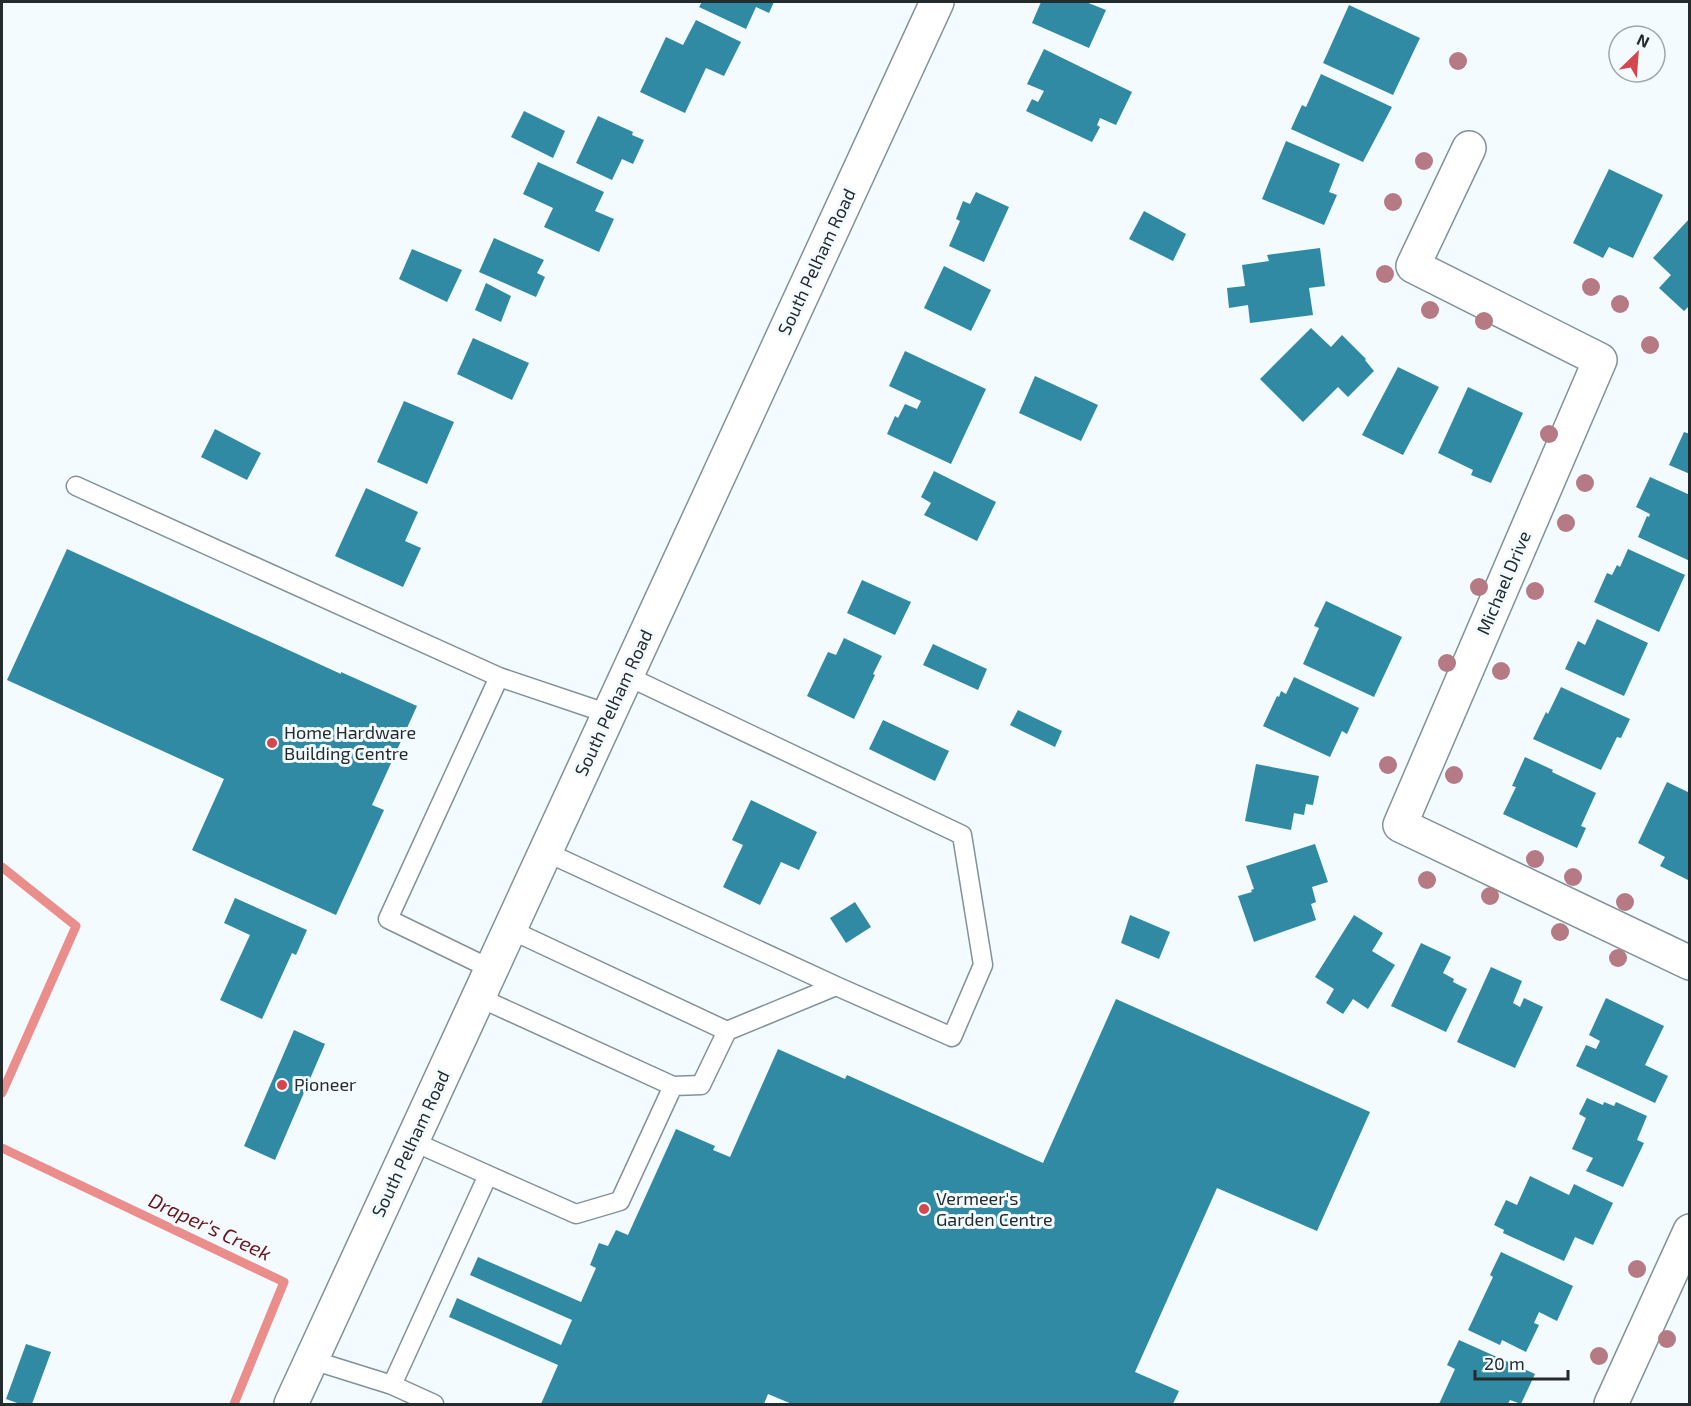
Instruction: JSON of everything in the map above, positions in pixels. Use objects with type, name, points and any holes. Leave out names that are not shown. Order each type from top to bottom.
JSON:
[{"type":"main road","name":"South Pelham Road","points":[[291,1404],[937,2]]},
{"type":"main road","name":"Michael Drive","points":[[1469,148],[1413,266],[1600,360],[1400,825],[1689,963]]},
{"type":"main road","points":[[1611,1404],[1689,1231]]},
{"type":"lane","points":[[76,486],[499,677],[609,714]]},
{"type":"lane","points":[[546,852],[952,1037],[983,965],[962,835],[627,676]]},
{"type":"lane","points":[[499,677],[388,919],[484,983],[673,1086],[701,1085],[727,1031],[836,986]]},
{"type":"lane","points":[[509,929],[727,1031]]},
{"type":"lane","points":[[412,1141],[576,1214],[620,1201],[673,1086]]},
{"type":"lane","points":[[392,1385],[488,1174]]},
{"type":"lane","points":[[312,1360],[392,1385],[434,1404]]},
{"type":"building","points":[[702,2],[774,2],[769,13],[756,7],[746,29],[699,7]]},
{"type":"building","points":[[1041,2],[1086,2],[1106,10],[1089,48],[1032,23]]},
{"type":"building","points":[[1349,5],[1420,38],[1393,95],[1323,63]]},
{"type":"building","points":[[696,20],[741,42],[724,76],[706,68],[685,113],[640,92],[666,37],[683,45]]},
{"type":"building","points":[[1044,49],[1132,92],[1116,125],[1100,118],[1097,125],[1100,127],[1092,142],[1026,111],[1032,99],[1038,102],[1044,91],[1027,84]]},
{"type":"building","points":[[1321,74],[1392,107],[1363,162],[1291,129],[1302,105],[1306,107]]},
{"type":"building","points":[[524,111],[565,131],[553,158],[511,137]]},
{"type":"building","points":[[598,116],[633,132],[632,135],[644,140],[633,164],[622,159],[612,180],[576,163]]},
{"type":"building","points":[[1286,141],[1340,164],[1329,192],[1337,195],[1324,225],[1262,199]]},
{"type":"building","points":[[538,162],[604,192],[595,211],[614,219],[599,252],[544,227],[553,208],[523,194]]},
{"type":"building","points":[[1609,169],[1663,195],[1633,258],[1609,247],[1603,258],[1573,243]]},
{"type":"building","points":[[976,192],[1009,207],[984,262],[949,246],[960,221],[956,219],[963,201],[970,204]]},
{"type":"building","points":[[1144,211],[1186,234],[1173,261],[1129,239]]},
{"type":"building","points":[[1690,218],[1690,305],[1684,311],[1659,288],[1671,275],[1653,258]]},
{"type":"building","points":[[494,238],[544,260],[537,273],[545,277],[536,297],[479,272]]},
{"type":"building","points":[[1320,248],[1325,286],[1309,288],[1313,315],[1250,323],[1248,305],[1229,308],[1227,288],[1245,286],[1242,265],[1269,261],[1267,255]]},
{"type":"building","points":[[412,249],[462,270],[447,302],[399,279]]},
{"type":"building","points":[[944,266],[991,290],[971,331],[924,308]]},
{"type":"building","points":[[486,283],[511,296],[501,322],[475,310]]},
{"type":"building","points":[[1311,328],[1331,347],[1342,335],[1366,359],[1374,371],[1348,397],[1338,387],[1303,422],[1260,379]]},
{"type":"building","points":[[473,338],[529,363],[512,400],[457,374]]},
{"type":"building","points":[[905,351],[986,389],[951,464],[887,434],[895,416],[898,418],[905,404],[917,409],[921,401],[889,386]]},
{"type":"building","points":[[1398,367],[1439,387],[1403,455],[1362,435]]},
{"type":"building","points":[[1035,376],[1098,405],[1081,441],[1019,413]]},
{"type":"building","points":[[1468,387],[1523,413],[1491,483],[1471,475],[1473,470],[1438,453]]},
{"type":"building","points":[[404,401],[454,422],[427,484],[377,462]]},
{"type":"building","points":[[215,429],[261,453],[247,480],[201,457]]},
{"type":"building","points":[[1684,432],[1690,434],[1690,474],[1669,465]]},
{"type":"building","points":[[934,471],[996,502],[977,541],[924,515],[931,503],[921,497]]},
{"type":"building","points":[[1650,477],[1690,495],[1690,561],[1638,537],[1650,514],[1636,507]]},
{"type":"building","points":[[366,488],[418,512],[405,541],[421,548],[403,587],[335,556]]},
{"type":"building","name":"Home Hardware Building Centre","points":[[67,549],[341,674],[341,672],[417,706],[372,805],[384,810],[336,915],[192,850],[224,779],[7,680]]},
{"type":"building","points":[[1628,549],[1685,575],[1659,632],[1594,602],[1607,573],[1612,575],[1617,565],[1620,567]]},
{"type":"building","points":[[862,580],[911,602],[895,635],[847,613]]},
{"type":"building","points":[[1326,601],[1402,637],[1374,697],[1303,664],[1319,628],[1314,626]]},
{"type":"building","points":[[1597,619],[1648,643],[1624,696],[1565,669],[1578,641],[1585,645]]},
{"type":"building","points":[[844,638],[882,656],[854,719],[807,696],[828,652],[836,655]]},
{"type":"building","points":[[933,644],[987,669],[978,690],[923,665]]},
{"type":"building","points":[[1294,677],[1359,708],[1347,734],[1342,731],[1330,757],[1263,726],[1277,696],[1279,697],[1281,691],[1286,694]]},
{"type":"building","points":[[1561,687],[1630,719],[1621,738],[1617,737],[1601,770],[1533,739]]},
{"type":"building","points":[[1018,710],[1062,731],[1055,747],[1010,725]]},
{"type":"building","points":[[883,720],[949,751],[935,781],[869,749]]},
{"type":"building","points":[[1525,757],[1596,793],[1581,826],[1586,828],[1577,848],[1503,814],[1516,787],[1512,786]]},
{"type":"building","points":[[1256,764],[1319,776],[1313,805],[1306,804],[1304,815],[1294,813],[1291,830],[1245,821]]},
{"type":"building","points":[[1667,782],[1690,793],[1690,881],[1660,866],[1665,857],[1638,843]]},
{"type":"building","points":[[751,800],[817,832],[799,870],[781,862],[760,905],[723,887],[743,845],[732,840]]},
{"type":"building","points":[[1315,844],[1328,882],[1312,887],[1316,902],[1311,904],[1316,920],[1254,942],[1238,896],[1252,892],[1251,890],[1254,889],[1246,866]]},
{"type":"building","points":[[235,898],[307,930],[296,955],[292,953],[262,1019],[220,1000],[250,935],[224,923]]},
{"type":"building","points":[[855,902],[871,927],[846,943],[830,918]]},
{"type":"building","points":[[1130,915],[1170,932],[1159,959],[1121,943]]},
{"type":"building","points":[[1354,915],[1383,933],[1372,951],[1395,965],[1368,1009],[1353,999],[1343,1014],[1326,1003],[1334,989],[1315,977]]},
{"type":"building","points":[[1421,943],[1451,957],[1443,973],[1454,979],[1453,982],[1467,989],[1446,1032],[1391,1006]]},
{"type":"building","points":[[1491,967],[1522,981],[1513,1003],[1520,1007],[1524,998],[1543,1007],[1515,1068],[1457,1042]]},
{"type":"building","points":[[1606,998],[1664,1026],[1645,1065],[1668,1076],[1655,1103],[1576,1066],[1586,1045],[1596,1049],[1600,1041],[1589,1035]]},
{"type":"building","name":"Vermeer's Garden Centre","points":[[1116,999],[1370,1112],[1317,1231],[1217,1188],[1135,1372],[1179,1391],[1173,1404],[792,1404],[768,1394],[764,1404],[541,1404],[558,1365],[449,1317],[457,1298],[561,1345],[572,1320],[470,1275],[478,1257],[581,1302],[596,1268],[590,1265],[599,1243],[608,1246],[616,1230],[628,1235],[676,1129],[715,1146],[713,1150],[730,1157],[778,1049],[845,1079],[847,1075],[1043,1163]]},
{"type":"building","points":[[294,1030],[325,1044],[275,1160],[244,1146]]},
{"type":"building","points":[[1587,1098],[1603,1105],[1604,1102],[1614,1106],[1616,1102],[1647,1116],[1637,1140],[1644,1143],[1623,1187],[1586,1171],[1593,1158],[1572,1149],[1586,1118],[1579,1114]]},
{"type":"building","points":[[1530,1176],[1569,1195],[1574,1184],[1613,1203],[1593,1245],[1575,1237],[1564,1261],[1503,1233],[1504,1230],[1494,1225],[1506,1200],[1517,1205]]},
{"type":"building","points":[[1501,1252],[1573,1286],[1557,1321],[1539,1312],[1534,1323],[1539,1325],[1526,1352],[1502,1340],[1500,1345],[1468,1330],[1493,1277],[1490,1275]]},
{"type":"building","points":[[1459,1340],[1535,1374],[1521,1404],[1510,1400],[1508,1404],[1439,1404],[1455,1369],[1447,1365]]},
{"type":"building","points":[[26,1344],[51,1352],[32,1404],[20,1404],[6,1399]]},
{"type":"waterway","name":"Draper's Creek","points":[[2,867],[76,926],[2,1093]]},
{"type":"waterway","name":"Draper's Creek","points":[[2,1148],[284,1282],[234,1404]]},
{"type":"place","name":"Home Hardware Building Centre","points":[[272,743]]},
{"type":"place","name":"Pioneer","points":[[282,1085]]},
{"type":"place","name":"Vermeer's Garden Centre","points":[[924,1209]]}]
